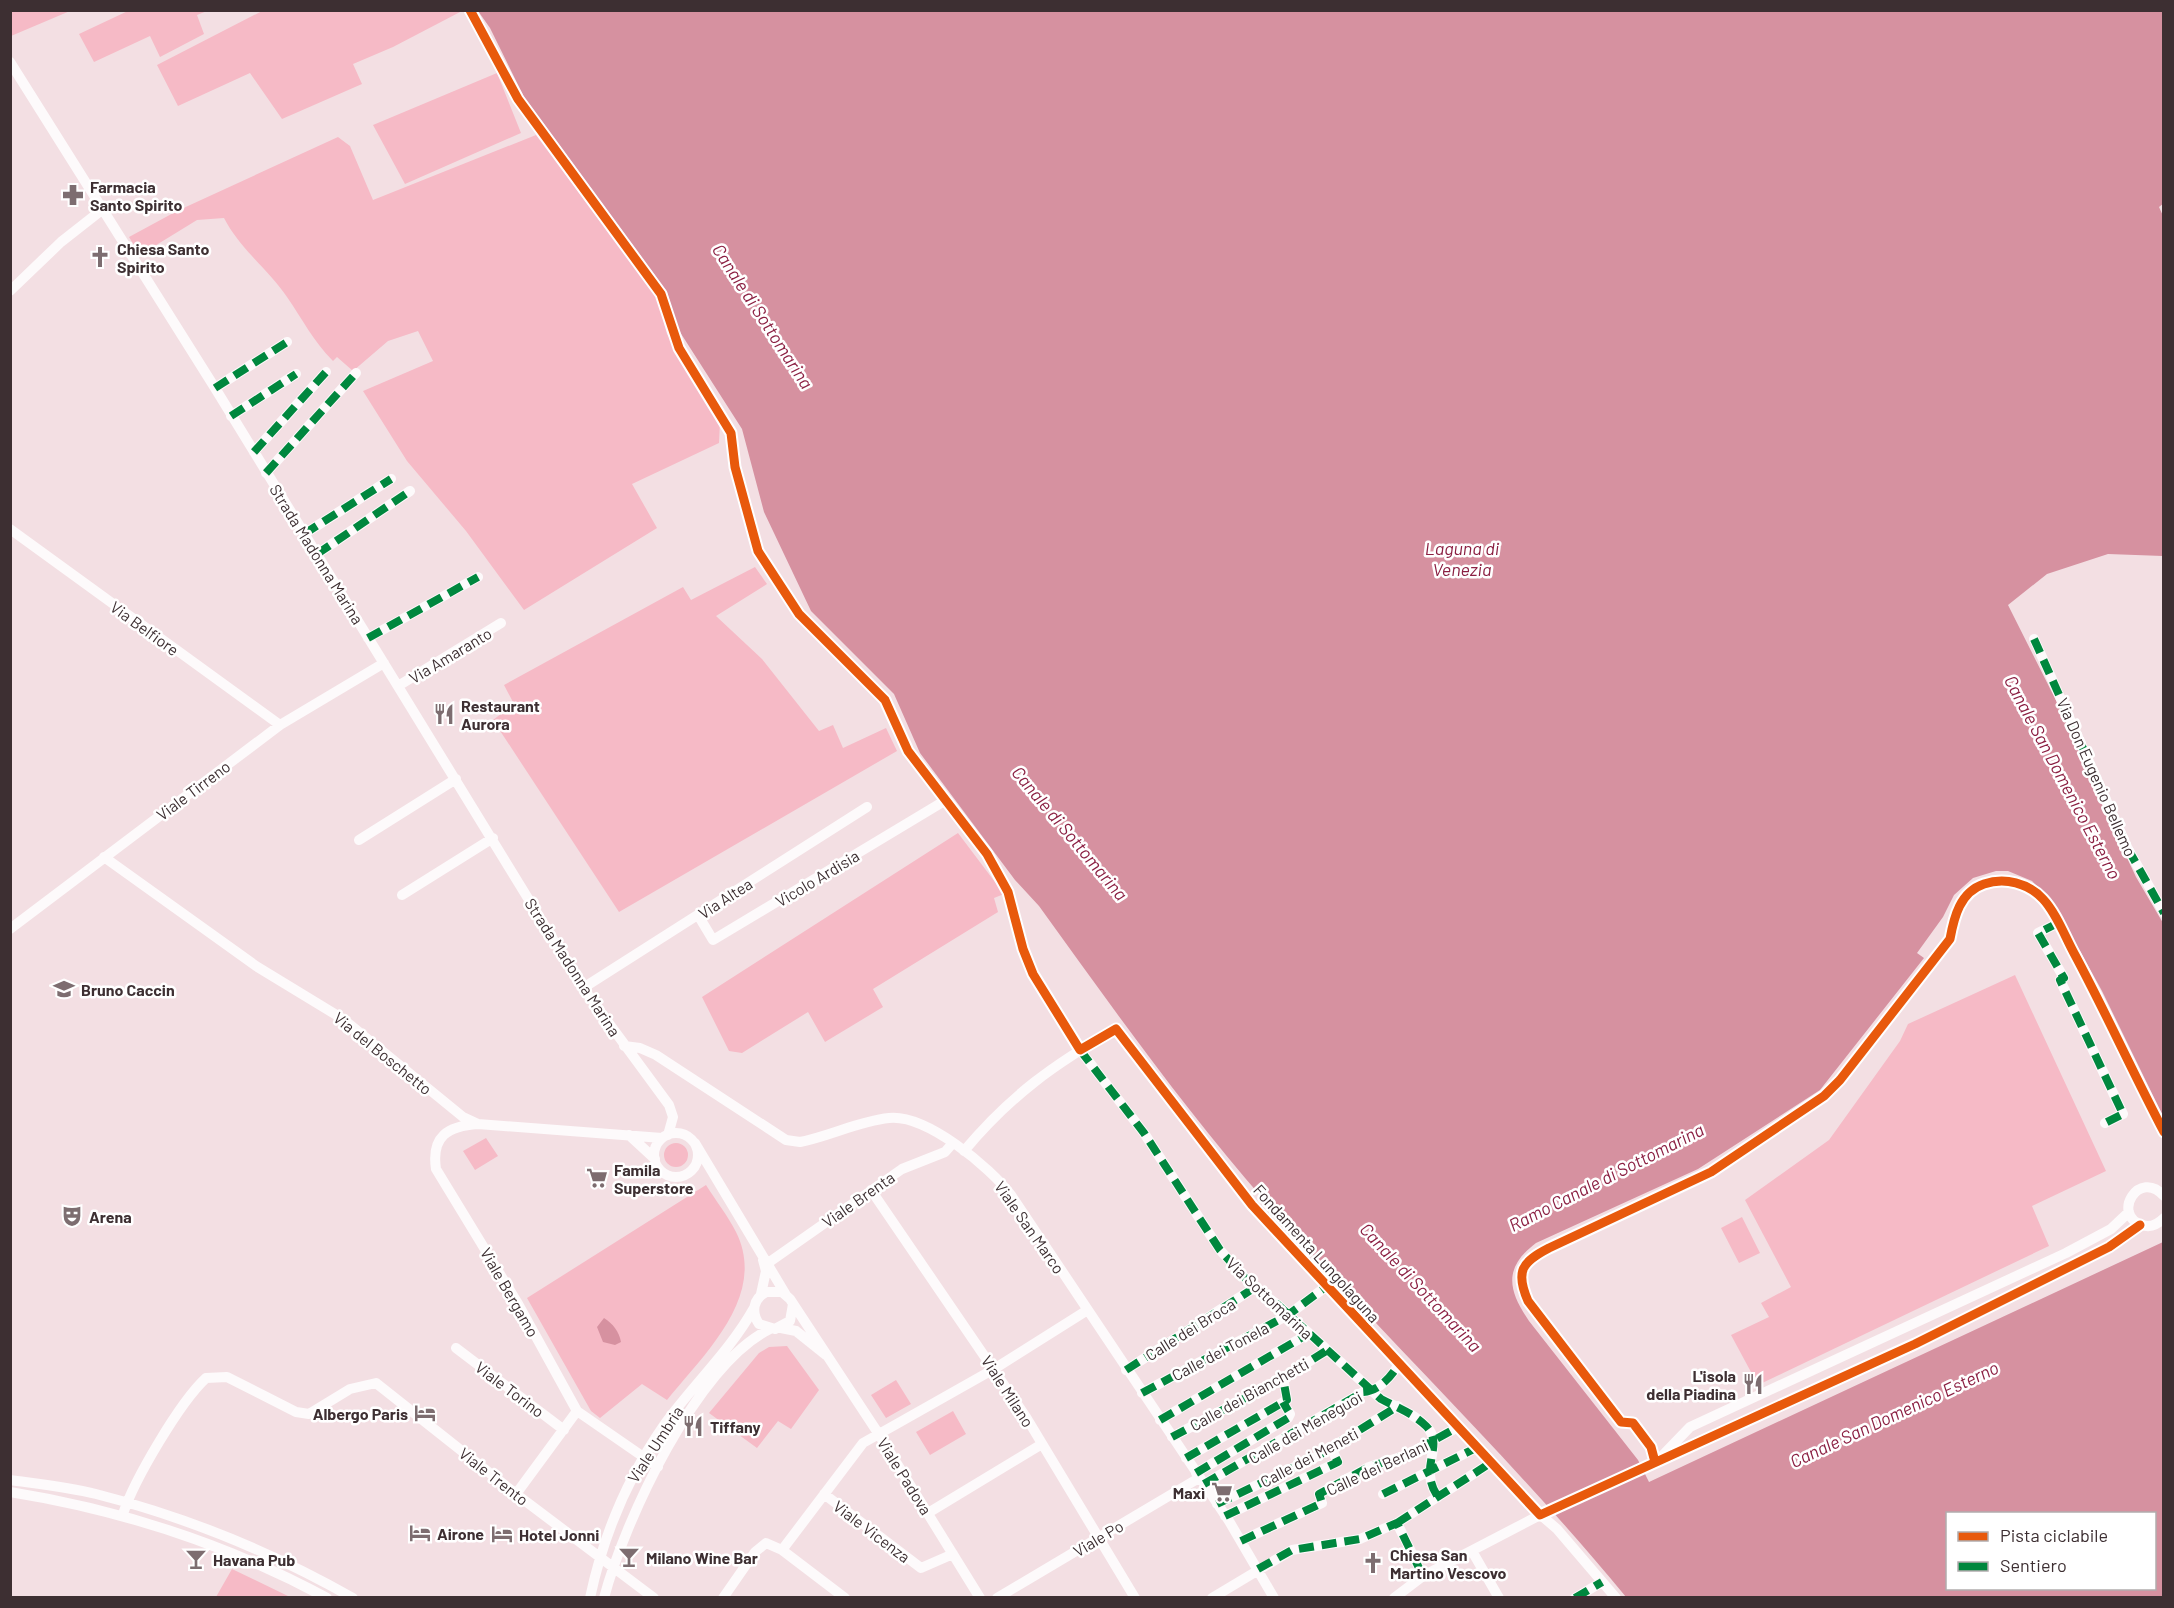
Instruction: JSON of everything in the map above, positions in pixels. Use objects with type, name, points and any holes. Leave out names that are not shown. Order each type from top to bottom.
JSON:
[{"type":"street","name":"Strada Madonna Marina","points":[[10,62],[493,838],[582,988],[624,1046]]},
{"type":"street","points":[[10,291],[61,242],[103,209]]},
{"type":"street","points":[[215,388],[287,342]]},
{"type":"street","points":[[254,452],[326,372]]},
{"type":"street","points":[[266,473],[356,373]]},
{"type":"street","points":[[231,416],[296,374]]},
{"type":"street","name":"Via Sottomarina","points":[[731,433],[735,467],[758,551],[799,614],[885,700],[908,751],[987,854],[1008,892],[1023,949],[1033,974],[1080,1050],[1144,1133],[1220,1250],[1254,1288],[1288,1315],[1371,1391],[1424,1424],[1434,1439]]},
{"type":"street","points":[[304,534],[391,479]]},
{"type":"street","points":[[317,555],[410,491]]},
{"type":"street","name":"Via Belfiore","points":[[10,529],[280,724]]},
{"type":"street","points":[[368,638],[478,577]]},
{"type":"street","name":"Via Amaranto","points":[[398,686],[501,623]]},
{"type":"street","name":"Via Don Eugenio Bellemo","points":[[2034,639],[2128,849],[2163,913]]},
{"type":"street","name":"Viale Tirreno","points":[[10,929],[280,724],[384,663]]},
{"type":"street","points":[[359,840],[456,779]]},
{"type":"street","name":"Vicolo Ardisia","points":[[698,915],[713,940],[946,800]]},
{"type":"street","name":"Via Altea","points":[[582,988],[867,807]]},
{"type":"street","points":[[402,896],[493,838]]},
{"type":"street","name":"Via del Boschetto","points":[[104,857],[256,966],[343,1019],[456,1113],[478,1124],[665,1136]]},
{"type":"street","points":[[2058,923],[2038,933],[2064,978],[2060,980],[2123,1114],[2105,1122]]},
{"type":"street","name":"Fondamenta Lungolaguna","points":[[964,1151],[987,1124],[1034,1080],[1116,1029],[1252,1205],[1540,1515],[1557,1529],[1616,1598]]},
{"type":"street","points":[[624,1046],[669,1105],[673,1117],[665,1136],[655,1148],[655,1159]]},
{"type":"street","name":"Viale San Marco","points":[[624,1046],[640,1048],[656,1055],[786,1140],[806,1141],[882,1119],[900,1118],[916,1121],[964,1151],[991,1172],[1011,1195],[1086,1311],[1225,1516],[1274,1598]]},
{"type":"street","name":"Viale Bergamo","points":[[478,1124],[456,1126],[441,1137],[434,1155],[436,1169],[518,1302],[577,1411],[658,1467]]},
{"type":"street","points":[[665,1136],[680,1133],[695,1143],[698,1159],[694,1169],[685,1176]]},
{"type":"street","points":[[628,1134],[655,1159],[664,1173],[674,1177],[704,1173],[722,1187]]},
{"type":"street","name":"Viale Padova","points":[[695,1143],[790,1299],[878,1433],[980,1598]]},
{"type":"street","name":"Viale Brenta","points":[[765,1258],[902,1169],[945,1152],[952,1144]]},
{"type":"street","points":[[1656,1462],[1690,1428],[2066,1253],[2111,1229],[2129,1212],[2130,1198],[2141,1188],[2153,1188],[2163,1196]]},
{"type":"street","name":"Viale Milano","points":[[871,1190],[994,1369],[1135,1598]]},
{"type":"street","points":[[2129,1212],[2140,1225],[2152,1226],[2163,1219]]},
{"type":"street","points":[[1394,1598],[1423,1576],[1552,1509],[1915,1344],[2109,1247],[2127,1237],[2140,1225]]},
{"type":"street","name":"Viale Padova","points":[[761,1294],[766,1271],[765,1258]]},
{"type":"street","name":"Calle dei Tonela","points":[[1142,1393],[1288,1315],[1327,1286]]},
{"type":"street","name":"Calle dei Broca","points":[[1126,1370],[1254,1288]]},
{"type":"street","points":[[776,1290],[790,1299],[790,1321],[775,1329],[759,1324],[754,1308],[761,1294],[776,1290]]},
{"type":"street","name":"Viale Umbria","points":[[590,1598],[600,1557],[615,1513],[644,1459],[664,1426],[739,1332],[754,1308]]},
{"type":"street","points":[[782,1550],[863,1443],[994,1369],[1086,1311]]},
{"type":"street","name":"Viale Padova","points":[[775,1329],[796,1331],[814,1348],[828,1356]]},
{"type":"street","name":"Viale Umbria","points":[[604,1598],[626,1528],[675,1436],[703,1394],[741,1348],[756,1336],[775,1329]]},
{"type":"street","points":[[1160,1420],[1308,1334]]},
{"type":"street","name":"Viale Torino","points":[[456,1348],[564,1430]]},
{"type":"street","name":"Calle dei Bianchetti","points":[[1172,1437],[1283,1378],[1326,1351]]},
{"type":"street","name":"Calle dei Meneguoi","points":[[1200,1479],[1363,1392],[1371,1391],[1394,1373],[1399,1364]]},
{"type":"street","name":"Viale Trento","points":[[126,1502],[191,1392],[206,1378],[227,1377],[296,1412],[309,1414],[350,1389],[376,1383],[516,1494],[654,1598]]},
{"type":"street","points":[[1186,1458],[1287,1400],[1283,1378]]},
{"type":"street","points":[[1200,1479],[1288,1418],[1290,1414],[1284,1402]]},
{"type":"street","name":"Calle dei Meneti","points":[[1217,1504],[1331,1449],[1398,1406]]},
{"type":"street","points":[[516,1494],[577,1411]]},
{"type":"street","name":"Calle dei Berlani","points":[[1241,1541],[1322,1503],[1319,1494],[1369,1467],[1407,1455],[1458,1427]]},
{"type":"street","points":[[1434,1439],[1428,1472],[1431,1486],[1438,1497]]},
{"type":"street","points":[[928,1513],[1042,1444]]},
{"type":"street","name":"Calle dei Berlani","points":[[1383,1494],[1478,1447]]},
{"type":"street","points":[[1225,1516],[1338,1462],[1331,1449]]},
{"type":"street","points":[[1212,1598],[1292,1550],[1360,1539],[1397,1523],[1492,1462]]},
{"type":"street","name":"Viale Po","points":[[997,1598],[1200,1479]]},
{"type":"street","points":[[10,1480],[94,1493],[177,1517],[240,1541],[353,1598]]},
{"type":"street","points":[[10,1492],[91,1506],[176,1530],[235,1553],[327,1598]]},
{"type":"street","name":"Viale Vicenza","points":[[824,1494],[921,1568],[953,1554]]},
{"type":"street","points":[[123,1514],[126,1502]]},
{"type":"street","points":[[1397,1523],[1423,1576]]},
{"type":"street","points":[[235,1553],[240,1541]]},
{"type":"street","points":[[723,1598],[755,1552],[766,1543],[782,1550],[845,1598]]},
{"type":"street","points":[[1472,1551],[1499,1598]]},
{"type":"street","points":[[1575,1598],[1602,1582]]},
{"type":"shaded area","points":[[11,10],[70,10],[70,11],[11,36]]},
{"type":"shaded area","points":[[130,10],[207,10],[197,15],[204,34],[160,57],[150,36],[94,62],[79,34]]},
{"type":"shaded area","points":[[264,10],[462,11],[393,47],[353,64],[362,84],[282,119],[250,73],[178,106],[157,65]]},
{"type":"shaded area","points":[[497,73],[521,133],[405,184],[373,125]]},
{"type":"shaded area","points":[[536,135],[657,298],[667,334],[720,422],[719,443],[632,484],[657,528],[524,610],[466,531],[407,461],[363,391],[433,361],[418,331],[388,341],[353,371],[337,357],[333,361],[326,353],[279,287],[238,239],[224,218],[197,220],[140,255],[129,237],[177,211],[338,137],[350,146],[373,200]]},
{"type":"shaded area","points":[[755,567],[767,584],[716,616],[762,659],[819,731],[833,725],[843,748],[886,728],[897,751],[619,912],[493,720],[514,704],[504,685],[683,587],[691,600]]},
{"type":"shaded area","points":[[958,833],[1004,894],[994,898],[998,912],[873,989],[883,1007],[825,1042],[808,1012],[742,1053],[729,1051],[702,997]]},
{"type":"shaded area","points":[[2015,975],[2106,1171],[2032,1206],[2049,1246],[1758,1385],[1731,1335],[1769,1317],[1761,1303],[1791,1287],[1745,1200],[1829,1140],[1900,1041],[1908,1024]]},
{"type":"shaded area","points":[[486,1138],[498,1156],[475,1170],[463,1151]]},
{"type":"shaded area","points":[[676,1143],[684,1147],[688,1155],[684,1163],[676,1167],[668,1163],[664,1155],[668,1147]]},
{"type":"shaded area","points":[[706,1185],[733,1226],[744,1256],[744,1279],[738,1301],[714,1344],[667,1400],[642,1384],[600,1418],[591,1411],[527,1298]]},
{"type":"shaded area","points":[[1742,1217],[1760,1253],[1739,1263],[1721,1228]]},
{"type":"shaded area","points":[[787,1346],[819,1390],[791,1429],[778,1421],[757,1448],[709,1413],[759,1353],[769,1347]]},
{"type":"shaded area","points":[[896,1380],[911,1404],[886,1418],[871,1395]]},
{"type":"shaded area","points":[[953,1411],[966,1434],[930,1455],[916,1432]]},
{"type":"shaded area","points":[[232,1569],[290,1597],[216,1597]]},
{"type":"water","name":"Laguna di Venezia","points":[[478,11],[2163,11],[2164,203],[2159,207],[2164,218],[2163,556],[2108,554],[2047,574],[2008,605],[2086,760],[2082,762],[2136,877],[2163,923],[2163,1116],[2102,991],[2054,904],[2032,881],[2008,871],[1996,871],[1973,878],[1954,895],[1943,917],[1917,953],[1924,958],[1820,1090],[1698,1169],[1536,1243],[1518,1261],[1512,1280],[1517,1299],[1529,1321],[1638,1460],[1649,1482],[2163,1242],[2163,1597],[1626,1597],[1538,1495],[1308,1250],[1234,1165],[1120,1018],[1039,906],[1015,880],[920,753],[894,694],[811,611],[764,512],[742,429],[678,329],[667,292],[524,97],[490,28]]},
{"type":"water","points":[[604,1318],[615,1328],[621,1342],[615,1345],[603,1342],[597,1327]]},
{"type":"marked path","points":[[215,388],[287,342]]},
{"type":"marked path","points":[[254,452],[326,372]]},
{"type":"marked path","points":[[266,473],[356,373]]},
{"type":"marked path","points":[[231,416],[296,374]]},
{"type":"marked path","points":[[304,534],[391,479]]},
{"type":"marked path","points":[[317,554],[410,491]]},
{"type":"marked path","points":[[368,638],[478,577]]},
{"type":"marked path","points":[[2034,639],[2128,849],[2164,913]]},
{"type":"marked path","points":[[2058,923],[2038,933],[2064,978],[2060,980],[2123,1114],[2105,1123]]},
{"type":"marked path","points":[[1080,1050],[1144,1133],[1220,1250],[1254,1288],[1277,1304],[1381,1399],[1410,1414],[1426,1426],[1433,1441],[1430,1476],[1438,1497]]},
{"type":"marked path","points":[[1142,1393],[1288,1315],[1327,1286]]},
{"type":"marked path","points":[[1126,1370],[1254,1288]]},
{"type":"marked path","points":[[1160,1420],[1308,1334]]},
{"type":"marked path","points":[[1172,1437],[1283,1378],[1326,1351]]},
{"type":"marked path","points":[[1204,1484],[1363,1392],[1379,1386],[1399,1364]]},
{"type":"marked path","points":[[1186,1458],[1287,1400],[1283,1378]]},
{"type":"marked path","points":[[1196,1473],[1288,1418],[1290,1414],[1283,1402]]},
{"type":"marked path","points":[[1217,1504],[1318,1456],[1398,1406]]},
{"type":"marked path","points":[[1241,1541],[1322,1503],[1319,1494],[1369,1467],[1407,1455],[1458,1427]]},
{"type":"marked path","points":[[1383,1494],[1478,1447]]},
{"type":"marked path","points":[[1225,1516],[1338,1462],[1331,1448]]},
{"type":"marked path","points":[[1397,1523],[1492,1462]]},
{"type":"marked path","points":[[1258,1569],[1292,1550],[1360,1539],[1397,1523],[1423,1576]]},
{"type":"marked path","points":[[1575,1598],[1602,1582]]},
{"type":"cycle path","points":[[470,10],[518,99],[661,294],[679,348],[731,433],[735,467],[758,551],[799,614],[885,700],[908,751],[987,854],[1008,892],[1023,949],[1033,974],[1080,1050],[1116,1029],[1252,1205],[1540,1515],[1915,1344],[2109,1247],[2140,1225]]},
{"type":"cycle path","points":[[1655,1462],[1651,1447],[1633,1423],[1621,1422],[1528,1301],[1522,1282],[1524,1268],[1532,1258],[1549,1248],[1711,1172],[1824,1096],[1840,1080],[1950,939],[1960,906],[1969,893],[1976,888],[1992,882],[2008,881],[2023,885],[2037,893],[2048,905],[2164,1132]]},
{"type":"place","name":"Farmacia Santo Spirito","points":[[73,195]]},
{"type":"place","name":"Chiesa Santo Spirito","points":[[100,257]]},
{"type":"place","name":"Restaurant Aurora","points":[[444,714]]},
{"type":"place","name":"Bruno Caccin","points":[[64,989]]},
{"type":"place","name":"Famila Superstore","points":[[597,1178]]},
{"type":"place","name":"Arena","points":[[72,1216]]},
{"type":"place","name":"L'isola della Piadina","points":[[1753,1384]]},
{"type":"place","name":"Albergo Paris","points":[[425,1413]]},
{"type":"place","name":"Tiffany","points":[[693,1426]]},
{"type":"place","name":"Maxì","points":[[1222,1492]]},
{"type":"place","name":"Airone","points":[[420,1533]]},
{"type":"place","name":"Hotel Jonni","points":[[502,1534]]},
{"type":"place","name":"Milano Wine Bar","points":[[629,1557]]},
{"type":"place","name":"Havana Pub","points":[[196,1559]]},
{"type":"place","name":"Chiesa San Martino Vescovo","points":[[1373,1563]]},
{"type":"water label","name":"Canale di Sottomarina","points":[[763,316]]},
{"type":"water label","name":"Canale San Domenico Esterno","points":[[2063,777]]},
{"type":"water label","name":"Canale di Sottomarina","points":[[1070,833]]},
{"type":"water label","name":"Ramo Canale di Sottomarina","points":[[1606,1177]]},
{"type":"water label","name":"Canale di Sottomarina","points":[[1421,1287]]},
{"type":"water label","name":"Canale San Domenico Esterno","points":[[1894,1414]]}]
